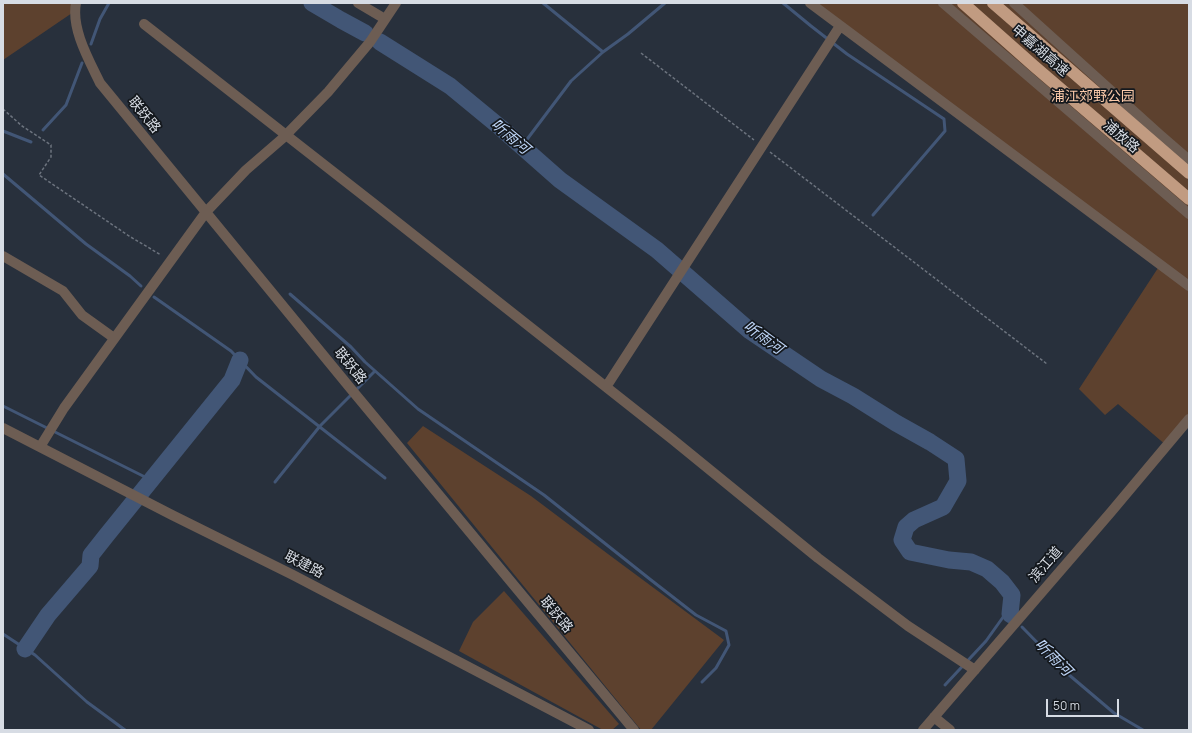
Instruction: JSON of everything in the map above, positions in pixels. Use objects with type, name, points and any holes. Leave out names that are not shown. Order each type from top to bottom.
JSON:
[{"type":"highway","name":"申嘉湖高速","points":[[963,3],[1189,199]]},
{"type":"highway","name":"申嘉湖高速","points":[[993,3],[1189,174]]},
{"type":"street","name":"联跃路","points":[[76,3],[75,11],[81,42],[100,83],[634,730]]},
{"type":"street","points":[[358,3],[385,19]]},
{"type":"street","points":[[40,447],[64,408],[206,212],[246,170],[286,135],[328,92],[370,42],[396,3]]},
{"type":"street","points":[[810,3],[1189,286]]},
{"type":"street","name":"浦放路","points":[[943,3],[1189,214]]},
{"type":"street","name":"浦放路","points":[[1014,3],[1189,160]]},
{"type":"street","points":[[144,24],[672,439],[818,558],[908,626],[975,670]]},
{"type":"street","points":[[606,387],[840,26]]},
{"type":"street","points":[[3,256],[63,291],[82,315],[114,338]]},
{"type":"street","name":"滨江道","points":[[923,730],[1189,419]]},
{"type":"street","name":"联建路","points":[[3,428],[293,575],[590,730]]},
{"type":"street","points":[[934,717],[950,730]]},
{"type":"path","points":[[641,53],[1047,364]]},
{"type":"path","points":[[3,108],[22,126],[50,145],[51,158],[39,175],[129,236],[170,261]]},
{"type":"green space","points":[[3,3],[77,3],[75,11],[3,60]]},
{"type":"green space","name":"浦江郊野公园","points":[[813,3],[1189,3],[1189,419],[1167,446],[1118,404],[1105,415],[1079,389],[1158,268]]},
{"type":"green space","points":[[423,426],[531,496],[724,640],[651,730],[641,730],[407,443]]},
{"type":"green space","points":[[504,591],[619,724],[612,730],[603,730],[459,651],[473,622]]},
{"type":"waterway","points":[[91,44],[100,19],[109,3]]},
{"type":"waterway","name":"听雨河","points":[[312,3],[365,33]]},
{"type":"waterway","points":[[543,3],[603,52]]},
{"type":"waterway","points":[[522,146],[571,81],[603,52],[628,34],[665,3]]},
{"type":"waterway","points":[[783,3],[847,54],[944,119],[945,131],[873,215]]},
{"type":"waterway","name":"听雨河","points":[[380,42],[450,86],[501,128],[560,180],[657,250],[750,331],[821,379],[853,396],[956,459],[958,481],[943,507],[914,520],[906,527],[902,540],[910,552],[949,560],[971,562],[987,569],[1002,582],[1012,595],[1011,615]]},
{"type":"waterway","points":[[43,130],[66,105],[82,63]]},
{"type":"waterway","points":[[3,131],[31,142]]},
{"type":"waterway","points":[[3,174],[86,244],[130,276],[141,286]]},
{"type":"waterway","points":[[290,294],[351,347],[365,362],[418,409],[544,495],[696,615],[726,631],[729,645],[716,668],[702,682]]},
{"type":"waterway","points":[[154,297],[231,351],[256,377],[385,478]]},
{"type":"waterway","points":[[25,649],[48,615],[90,566],[91,555],[232,380],[240,360]]},
{"type":"waterway","points":[[275,482],[320,426],[375,371]]},
{"type":"waterway","points":[[3,406],[151,480]]},
{"type":"waterway","points":[[945,685],[986,641],[1011,606]]},
{"type":"waterway","name":"听雨河","points":[[1022,627],[1068,674],[1114,713],[1143,730]]},
{"type":"waterway","points":[[3,634],[35,655],[87,702],[125,730]]}]
